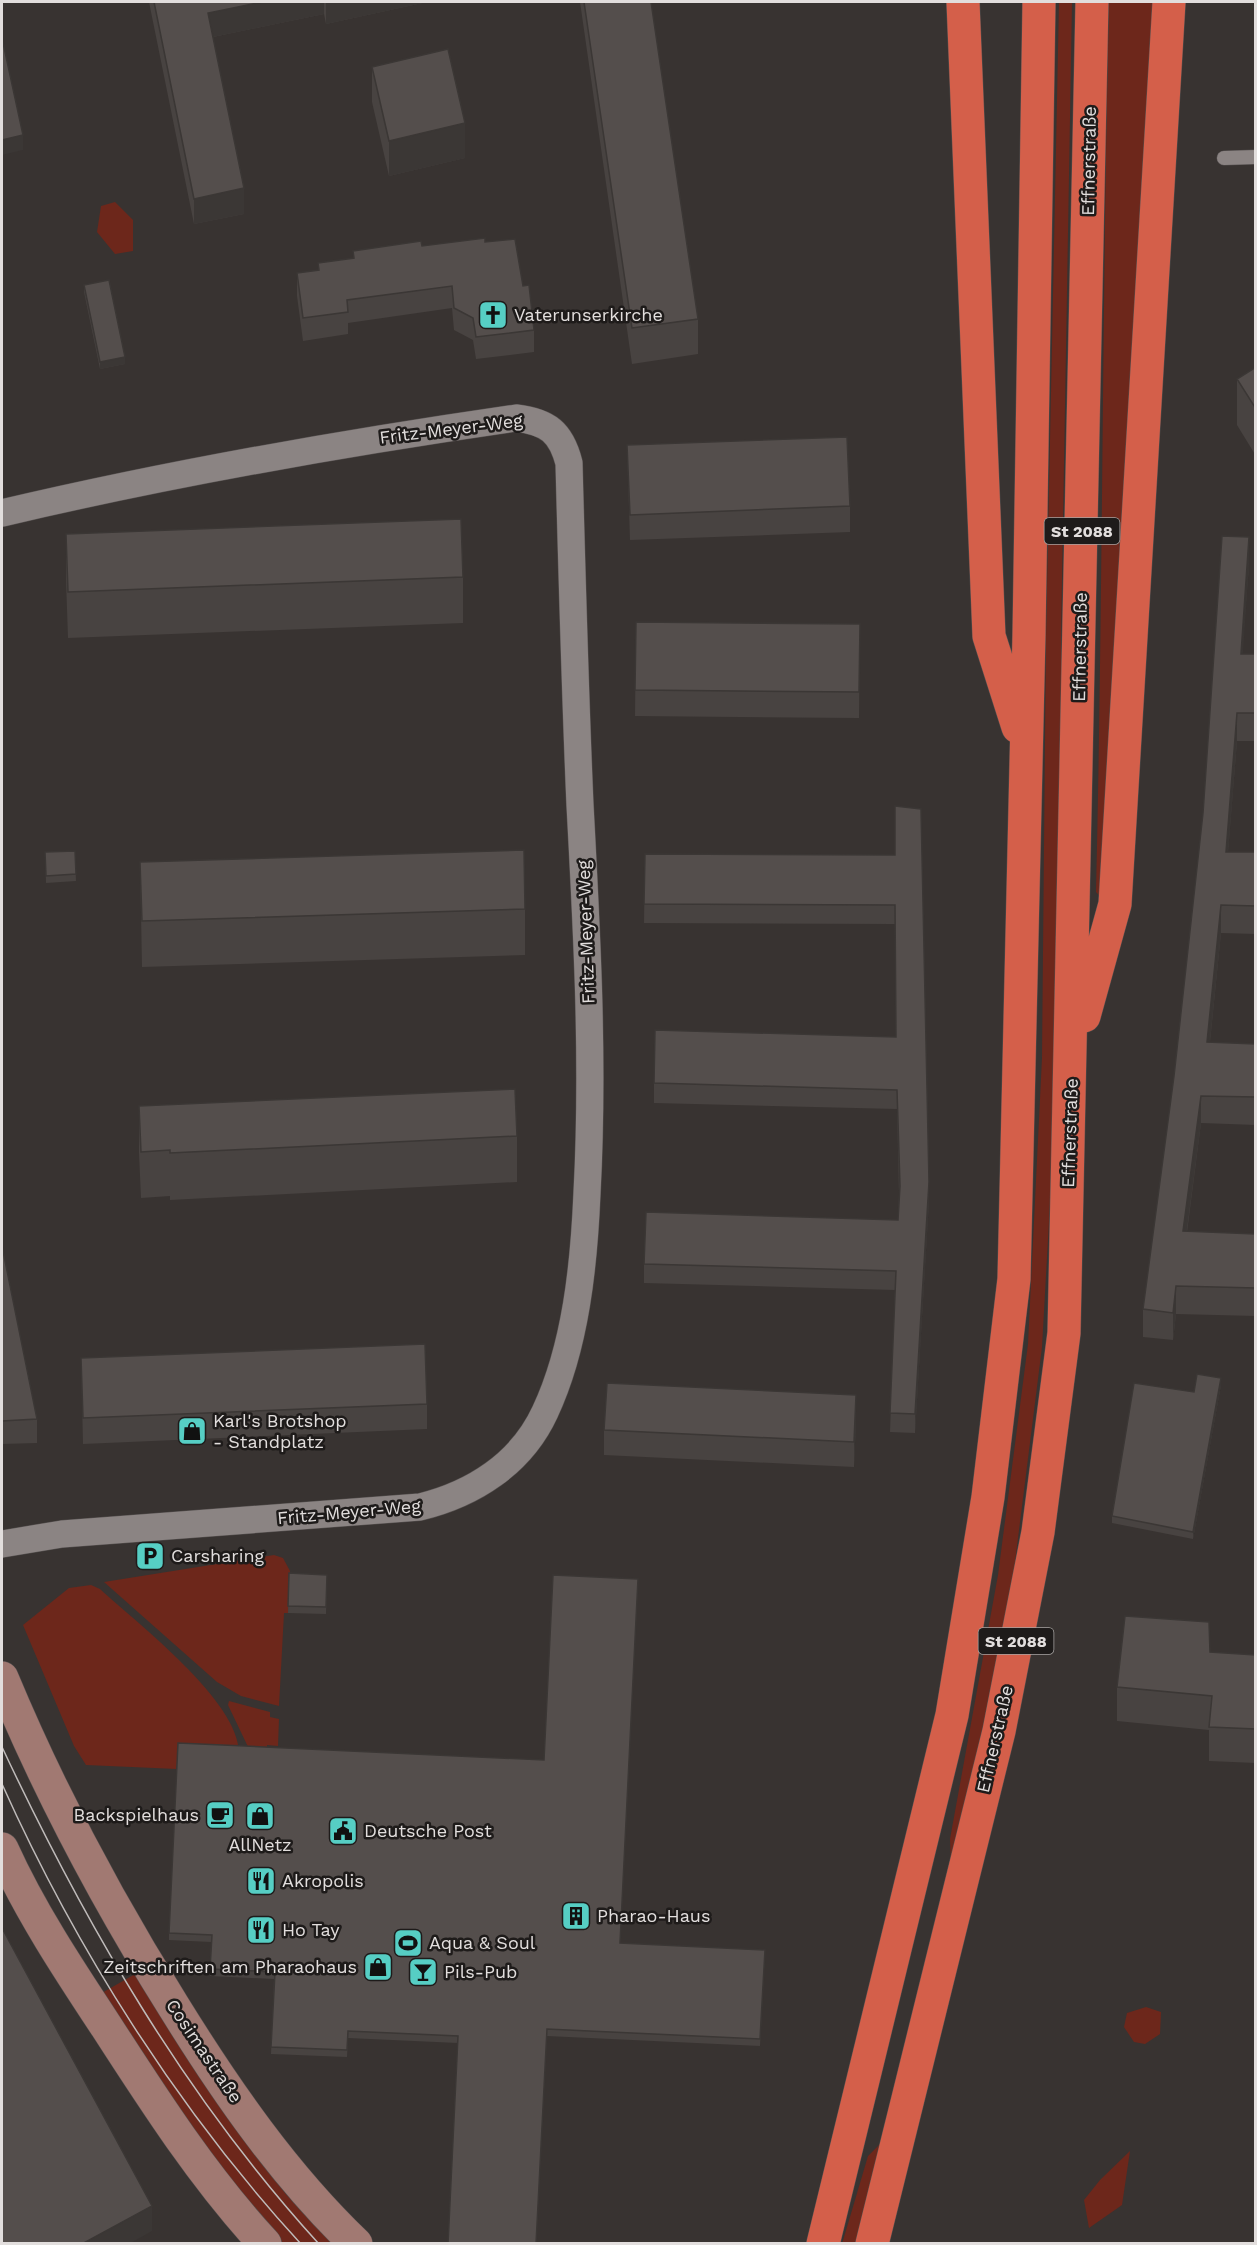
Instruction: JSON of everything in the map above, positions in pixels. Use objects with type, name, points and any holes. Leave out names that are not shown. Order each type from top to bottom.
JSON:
[{"type":"highway","points":[[963,2],[989,636],[1026,752]]},
{"type":"highway","name":"St 2088","points":[[823,2244],[952,1715],[988,1497],[1014,1279],[1026,752],[1038,2]]},
{"type":"highway","name":"Effnerstraße","points":[[872,2244],[999,1731],[1038,1532],[1064,1333],[1072,1061],[1092,2]]},
{"type":"highway","points":[[1072,1061],[1115,904],[1169,2]]},
{"type":"main road","name":"Cosimastraße","points":[[2,1678],[24,1732],[94,1871],[141,1954],[212,2068],[287,2168],[356,2244]]},
{"type":"main road","points":[[2,1850],[66,1964],[157,2106],[238,2214],[265,2244]]},
{"type":"street","name":"Fritz-Meyer-Weg","points":[[2,513],[170,476],[383,437],[516,418],[537,420],[556,433],[565,447],[569,463],[579,766],[589,971],[591,1118],[585,1247],[576,1305],[560,1372],[545,1413],[514,1457],[497,1473],[469,1491],[420,1507],[62,1534],[2,1544]]},
{"type":"lane","points":[[1224,158],[1256,157]]},
{"type":"shaded area","points":[[1059,2],[1072,2],[1061,637],[1063,799],[1058,1060],[1042,1347],[1013,1578],[965,1845],[951,1866],[950,1839],[998,1575],[1028,1344],[1042,1058],[1046,636]]},
{"type":"shaded area","points":[[1109,2],[1156,2],[1103,900],[1096,892]]},
{"type":"shaded area","points":[[115,202],[133,220],[133,251],[115,254],[97,232],[101,206]]},
{"type":"shaded area","points":[[274,1555],[283,1558],[290,1571],[288,1613],[284,1613],[279,1706],[241,1696],[217,1682],[104,1582]]},
{"type":"shaded area","points":[[91,1585],[100,1589],[161,1643],[205,1687],[223,1710],[235,1732],[239,1753],[177,1769],[86,1765],[74,1746],[23,1625],[69,1588]]},
{"type":"shaded area","points":[[229,1701],[270,1712],[270,1717],[279,1719],[278,1746],[267,1745],[267,1751],[250,1751],[228,1705]]},
{"type":"shaded area","points":[[137,1973],[220,2105],[285,2193],[332,2243],[283,2243],[234,2187],[100,1994]]},
{"type":"shaded area","points":[[1146,2007],[1161,2012],[1160,2034],[1145,2044],[1134,2042],[1124,2027],[1127,2013]]},
{"type":"shaded area","points":[[879,2145],[882,2162],[856,2243],[842,2244],[868,2156]]},
{"type":"shaded area","points":[[1130,2151],[1122,2205],[1089,2228],[1084,2200],[1100,2180]]},
{"type":"building","points":[[154,2],[262,2],[208,13],[244,188],[194,199]]},
{"type":"building","points":[[584,2],[651,2],[698,319],[632,328]]},
{"type":"building","points":[[2,38],[23,135],[2,140]]},
{"type":"building","points":[[448,49],[465,123],[389,141],[372,67]]},
{"type":"building","points":[[485,238],[485,242],[515,239],[523,286],[529,285],[534,330],[476,337],[473,318],[454,308],[452,286],[347,300],[348,312],[303,318],[297,273],[319,270],[318,263],[354,258],[353,251],[421,241],[422,246]]},
{"type":"building","points":[[109,280],[125,357],[100,362],[84,285]]},
{"type":"building","points":[[1256,367],[1256,409],[1237,379]]},
{"type":"building","points":[[847,437],[850,506],[630,515],[627,445]]},
{"type":"building","points":[[461,519],[463,577],[68,592],[66,534]]},
{"type":"building","points":[[1222,536],[1249,537],[1241,654],[1256,654],[1256,713],[1237,713],[1226,852],[1256,852],[1256,906],[1221,905],[1207,1042],[1256,1044],[1256,1097],[1201,1096],[1183,1231],[1256,1234],[1256,1288],[1176,1286],[1173,1313],[1143,1309],[1174,1076],[1203,813]]},
{"type":"building","points":[[636,622],[860,624],[859,692],[635,690]]},
{"type":"building","points":[[895,806],[921,809],[929,1182],[915,1414],[890,1413],[896,1271],[644,1264],[646,1212],[898,1220],[900,1186],[897,1090],[654,1083],[655,1030],[896,1037],[895,905],[644,904],[645,854],[895,855]]},
{"type":"building","points":[[524,850],[525,909],[142,921],[140,862]]},
{"type":"building","points":[[75,851],[76,874],[46,876],[45,852]]},
{"type":"building","points":[[515,1089],[517,1136],[170,1153],[170,1150],[141,1152],[139,1106]]},
{"type":"building","points":[[2,1246],[37,1419],[2,1421]]},
{"type":"building","points":[[425,1344],[427,1404],[83,1418],[81,1358]]},
{"type":"building","points":[[1197,1374],[1221,1378],[1193,1532],[1112,1516],[1134,1383],[1194,1392]]},
{"type":"building","points":[[607,1383],[856,1395],[854,1442],[604,1430]]},
{"type":"building","points":[[289,1573],[327,1575],[326,1607],[288,1606]]},
{"type":"building","points":[[553,1575],[638,1579],[620,1943],[765,1950],[760,2039],[547,2029],[536,2244],[448,2244],[458,2036],[348,2031],[347,2050],[271,2047],[275,1972],[210,1969],[212,1935],[169,1933],[178,1743],[544,1760]]},
{"type":"building","points":[[1125,1616],[1209,1622],[1210,1652],[1256,1655],[1256,1729],[1209,1727],[1212,1696],[1117,1687]]},
{"type":"building","points":[[2,1928],[152,2206],[82,2244],[2,2244]]},
{"type":"tram line","points":[[2,1747],[68,1880],[142,2008],[225,2130],[270,2188],[319,2244]]},
{"type":"tram line","points":[[2,1784],[63,1907],[133,2026],[213,2139],[301,2244]]},
{"type":"place","name":"Vaterunserkirche","points":[[493,315]]},
{"type":"place","name":"Karl's Brotshop - Standplatz","points":[[192,1431]]},
{"type":"place","name":"Carsharing","points":[[150,1556]]},
{"type":"place","name":"Backspielhaus","points":[[220,1815]]},
{"type":"place","name":"AllNetz","points":[[260,1816]]},
{"type":"place","name":"Deutsche Post","points":[[343,1831]]},
{"type":"place","name":"Akropolis","points":[[261,1881]]},
{"type":"place","name":"Pharao-Haus","points":[[576,1916]]},
{"type":"place","name":"Ho Tay","points":[[261,1930]]},
{"type":"place","name":"Aqua & Soul","points":[[408,1943]]},
{"type":"place","name":"Zeitschriften am Pharaohaus","points":[[378,1967]]},
{"type":"place","name":"Pils-Pub","points":[[423,1972]]}]
